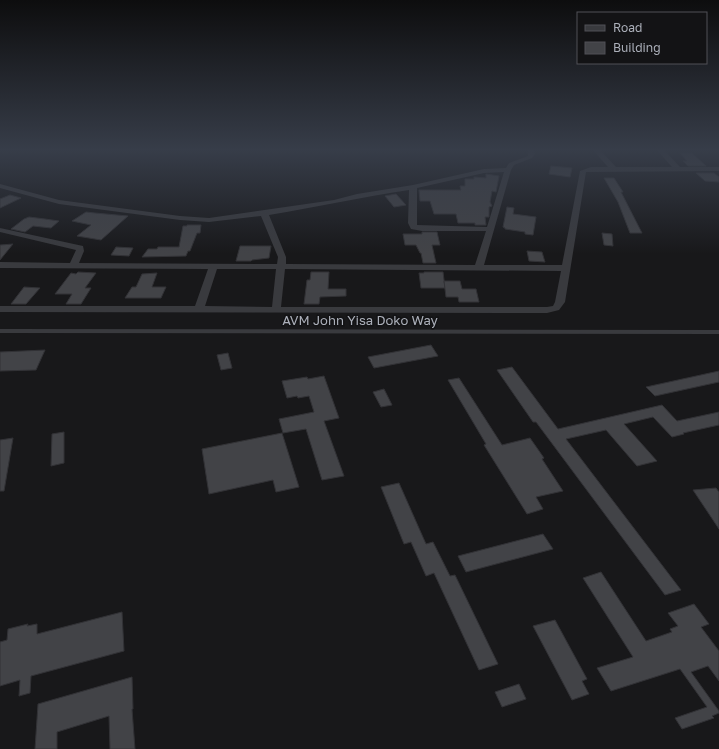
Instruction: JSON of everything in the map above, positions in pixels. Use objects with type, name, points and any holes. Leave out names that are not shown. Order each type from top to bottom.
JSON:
[{"type":"street","points":[[0,186],[59,202],[180,218],[209,220],[264,213],[427,184]]},
{"type":"street","points":[[479,267],[505,184]]},
{"type":"street","points":[[0,309],[547,310],[556,308],[560,302],[581,184]]},
{"type":"street","points":[[413,187],[412,223],[414,227],[422,229],[490,229]]},
{"type":"street","points":[[264,213],[282,257],[276,310]]},
{"type":"street","points":[[0,230],[80,248],[73,265]]},
{"type":"street","points":[[0,265],[566,268]]},
{"type":"street","points":[[199,310],[212,266]]},
{"type":"lane","name":"AVM John Yisa Doko Way","points":[[0,331],[719,332]]},
{"type":"building","points":[[465,184],[498,184],[496,192],[492,191],[490,202],[492,206],[489,207],[489,217],[485,217],[486,225],[475,225],[475,223],[458,223],[456,214],[434,214],[430,201],[420,201],[419,190],[461,190],[460,186],[465,186]]},
{"type":"building","points":[[607,184],[618,184],[642,233],[630,233],[618,202]]},
{"type":"building","points":[[396,194],[406,205],[394,207],[385,196]]},
{"type":"building","points":[[10,195],[21,198],[0,208],[0,199]]},
{"type":"building","points":[[507,207],[514,208],[513,214],[536,217],[533,235],[525,234],[525,232],[505,229],[503,227]]},
{"type":"building","points":[[86,212],[128,216],[101,240],[77,236],[91,225],[72,221]]},
{"type":"building","points":[[29,217],[59,221],[51,228],[33,226],[25,232],[11,229]]},
{"type":"building","points":[[201,225],[200,233],[197,233],[190,251],[188,251],[186,256],[142,257],[148,249],[157,249],[158,247],[179,247],[183,226]]},
{"type":"building","points":[[422,232],[437,232],[440,245],[432,245],[436,263],[423,263],[421,253],[416,245],[405,245],[403,234],[422,234]]},
{"type":"building","points":[[602,233],[612,234],[613,246],[604,245]]},
{"type":"building","points":[[13,244],[0,260],[0,245]]},
{"type":"building","points":[[240,246],[271,246],[269,258],[251,261],[236,261]]},
{"type":"building","points":[[116,247],[133,248],[129,256],[111,255]]},
{"type":"building","points":[[527,251],[542,252],[545,262],[529,261]]},
{"type":"building","points":[[78,272],[96,273],[85,288],[91,288],[81,304],[66,304],[72,294],[55,294],[71,273],[76,274]]},
{"type":"building","points":[[311,272],[329,272],[328,289],[346,289],[346,296],[320,297],[319,304],[304,304],[307,280],[310,280]]},
{"type":"building","points":[[443,272],[445,288],[421,288],[419,273]]},
{"type":"building","points":[[157,273],[152,287],[166,287],[161,298],[125,298],[132,287],[136,287],[142,274]]},
{"type":"building","points":[[444,281],[460,281],[462,289],[476,289],[479,302],[459,302],[458,297],[446,297]]},
{"type":"building","points":[[24,287],[40,288],[26,304],[11,304]]},
{"type":"building","points":[[431,345],[438,356],[374,368],[368,357]]},
{"type":"building","points":[[45,350],[36,370],[0,371],[0,352]]},
{"type":"building","points":[[228,353],[232,368],[221,370],[217,355]]},
{"type":"building","points":[[512,367],[558,429],[662,405],[677,421],[719,412],[719,425],[672,437],[653,417],[624,424],[657,461],[637,466],[606,430],[566,439],[681,590],[665,595],[536,422],[533,422],[497,370]]},
{"type":"building","points":[[719,371],[719,382],[655,396],[646,387]]},
{"type":"building","points":[[324,376],[339,418],[324,421],[344,476],[322,480],[306,429],[283,433],[279,419],[314,412],[309,396],[287,398],[282,381]]},
{"type":"building","points":[[459,378],[502,445],[530,438],[544,458],[542,459],[563,491],[536,497],[543,509],[527,514],[484,445],[486,444],[448,380]]},
{"type":"building","points":[[384,389],[392,405],[381,407],[373,392]]},
{"type":"building","points":[[64,432],[64,463],[51,466],[52,434]]},
{"type":"building","points":[[282,433],[299,487],[276,492],[273,480],[209,494],[202,449]]},
{"type":"building","points":[[13,438],[4,491],[0,491],[0,440]]},
{"type":"building","points":[[399,483],[426,544],[433,542],[450,576],[455,575],[498,664],[479,670],[434,573],[426,576],[411,542],[404,544],[381,487]]},
{"type":"building","points":[[716,488],[719,492],[719,529],[693,490]]},
{"type":"building","points":[[543,534],[553,549],[466,572],[458,556]]},
{"type":"building","points":[[601,572],[646,641],[672,632],[670,629],[678,626],[668,613],[694,604],[709,624],[701,627],[719,651],[719,681],[708,666],[691,672],[719,711],[719,713],[712,716],[714,718],[682,729],[675,718],[707,707],[680,669],[611,691],[597,668],[633,657],[583,578]]},
{"type":"building","points":[[122,612],[124,651],[31,676],[30,693],[19,696],[20,680],[0,686],[0,642],[7,640],[8,629],[28,624],[27,626],[37,624],[37,634]]},
{"type":"building","points":[[555,620],[587,679],[582,681],[589,694],[572,700],[533,626]]},
{"type":"building","points":[[132,677],[132,709],[135,749],[110,749],[109,716],[57,732],[57,749],[35,749],[38,704]]},
{"type":"building","points":[[519,684],[526,699],[502,707],[495,692]]}]
